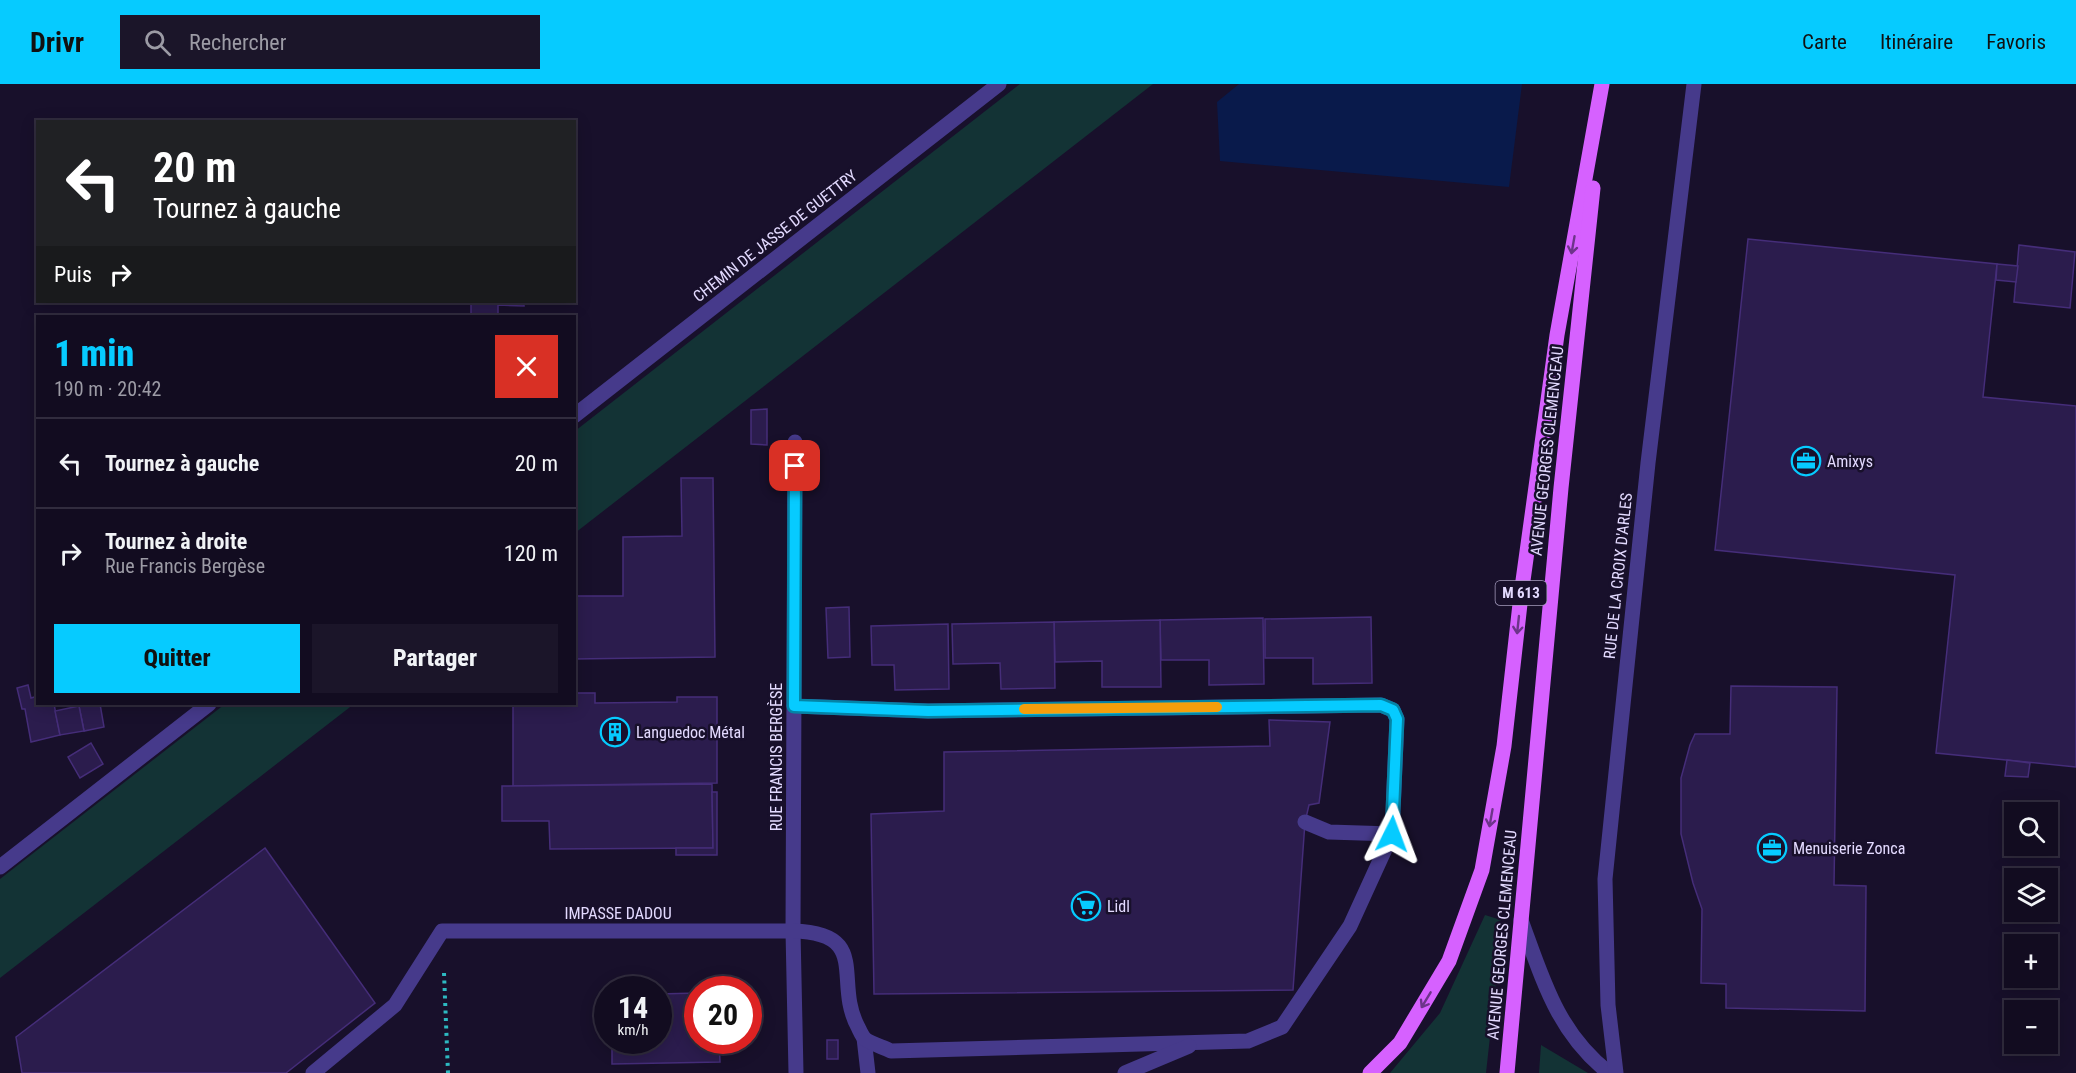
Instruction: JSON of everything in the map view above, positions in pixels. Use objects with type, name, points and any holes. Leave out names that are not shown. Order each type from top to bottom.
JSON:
[{"type":"main road","name":"AVENUE GEORGES CLEMENCEAU","points":[[1507,1073],[1561,488],[1603,84]]},
{"type":"main road","name":"M 613","points":[[1370,1073],[1400,1043],[1449,961],[1482,870],[1504,746],[1521,595],[1557,335],[1603,84]]},
{"type":"street","name":"CHEMIN DE JASSE DE GUETTRY","points":[[576,415],[999,84]]},
{"type":"street","name":"RUE DE LA CROIX D'ARLES","points":[[1616,1073],[1608,1005],[1605,879],[1648,464],[1694,84]]},
{"type":"street","name":"RUE FRANCIS BERGÈSE","points":[[795,442],[793,931],[796,1073]]},
{"type":"street","points":[[0,867],[207,705]]},
{"type":"street","points":[[794,706],[928,711],[1381,705],[1393,710],[1397,719],[1392,834],[1350,926],[1282,1027],[1248,1041],[1196,1043],[891,1051],[864,1038]]},
{"type":"street","points":[[1305,822],[1329,832],[1392,834]]},
{"type":"street","points":[[1521,920],[1556,1011],[1591,1059],[1609,1073]]},
{"type":"street","points":[[313,1073],[395,1005],[442,931]]},
{"type":"street","name":"IMPASSE DADOU","points":[[442,931],[793,931],[826,936],[839,944],[847,963],[848,995],[854,1019],[864,1038]]},
{"type":"street","points":[[864,1038],[868,1073]]},
{"type":"street","points":[[1125,1073],[1196,1043]]},
{"type":"path","points":[[442,931],[448,1073]]},
{"type":"green space","points":[[1020,84],[1153,84],[576,532],[576,430]]},
{"type":"green space","points":[[224,705],[353,705],[0,978],[0,879]]},
{"type":"green space","points":[[1485,915],[1501,920],[1486,1073],[1390,1073],[1440,1013]]},
{"type":"green space","points":[[1541,1045],[1588,1073],[1539,1073]]},
{"type":"water","points":[[1239,84],[1522,84],[1509,187],[1220,161],[1217,102]]},
{"type":"building","points":[[1748,239],[1997,264],[1983,397],[2076,406],[2076,767],[1936,753],[1955,575],[1715,550]]},
{"type":"building","points":[[2019,245],[2075,252],[2070,308],[2014,302]]},
{"type":"building","points":[[1997,264],[2018,266],[2016,282],[1996,280]]},
{"type":"building","points":[[471,303],[524,303],[524,306],[498,305],[498,315],[471,315]]},
{"type":"building","points":[[767,409],[767,445],[751,444],[751,410]]},
{"type":"building","points":[[681,478],[713,478],[715,657],[576,659],[576,596],[623,596],[623,537],[682,536]]},
{"type":"building","points":[[849,607],[850,657],[828,658],[826,608]]},
{"type":"building","points":[[1371,617],[1372,683],[1313,684],[1313,658],[1265,658],[1265,619]]},
{"type":"building","points":[[1263,618],[1264,684],[1209,685],[1209,660],[1161,660],[1160,620]]},
{"type":"building","points":[[1160,620],[1161,687],[1102,687],[1102,661],[1055,662],[1054,622]]},
{"type":"building","points":[[1054,622],[1055,688],[1001,689],[1000,663],[953,664],[952,624]]},
{"type":"building","points":[[948,624],[949,689],[895,690],[894,665],[872,665],[871,626]]},
{"type":"building","points":[[28,685],[31,698],[36,697],[36,705],[54,705],[60,735],[31,742],[25,709],[22,709],[17,688]]},
{"type":"building","points":[[1731,686],[1837,687],[1834,885],[1866,886],[1865,1011],[1726,1008],[1726,984],[1701,983],[1702,909],[1681,834],[1681,778],[1695,734],[1730,734]]},
{"type":"building","name":"Languedoc Métal","points":[[576,693],[595,693],[595,703],[677,702],[677,697],[717,697],[717,783],[513,786],[513,705],[576,705]]},
{"type":"building","points":[[100,705],[104,727],[84,731],[79,706]]},
{"type":"building","points":[[79,706],[84,731],[60,735],[55,711]]},
{"type":"building","name":"Lidl","points":[[1269,720],[1330,722],[1319,803],[1309,805],[1305,822],[1293,990],[874,994],[871,814],[944,811],[944,752],[1270,746]]},
{"type":"building","points":[[91,743],[103,764],[80,778],[68,757]]},
{"type":"building","points":[[2007,760],[2030,763],[2028,777],[2005,776]]},
{"type":"building","points":[[712,784],[713,848],[550,849],[549,821],[502,821],[502,786]]},
{"type":"building","points":[[712,792],[717,792],[717,855],[676,855],[676,848],[713,848]]},
{"type":"building","points":[[265,848],[375,1003],[286,1073],[22,1073],[16,1037]]},
{"type":"building","points":[[684,993],[684,1054],[720,1054],[720,1062],[612,1064],[612,1054],[672,1054],[672,994]]},
{"type":"building","points":[[827,1040],[838,1040],[838,1059],[827,1059]]},
{"type":"slow traffic","points":[[1024,709],[1217,707]]},
{"type":"place","name":"Amixys","points":[[1806,461]]},
{"type":"place","name":"Languedoc Métal","points":[[615,732]]},
{"type":"place","name":"Menuiserie Zonca","points":[[1772,848]]},
{"type":"place","name":"Lidl","points":[[1086,906]]},
{"type":"route","points":[[795,466],[794,706],[928,711],[1381,705],[1393,710],[1397,719],[1392,834]]}]
